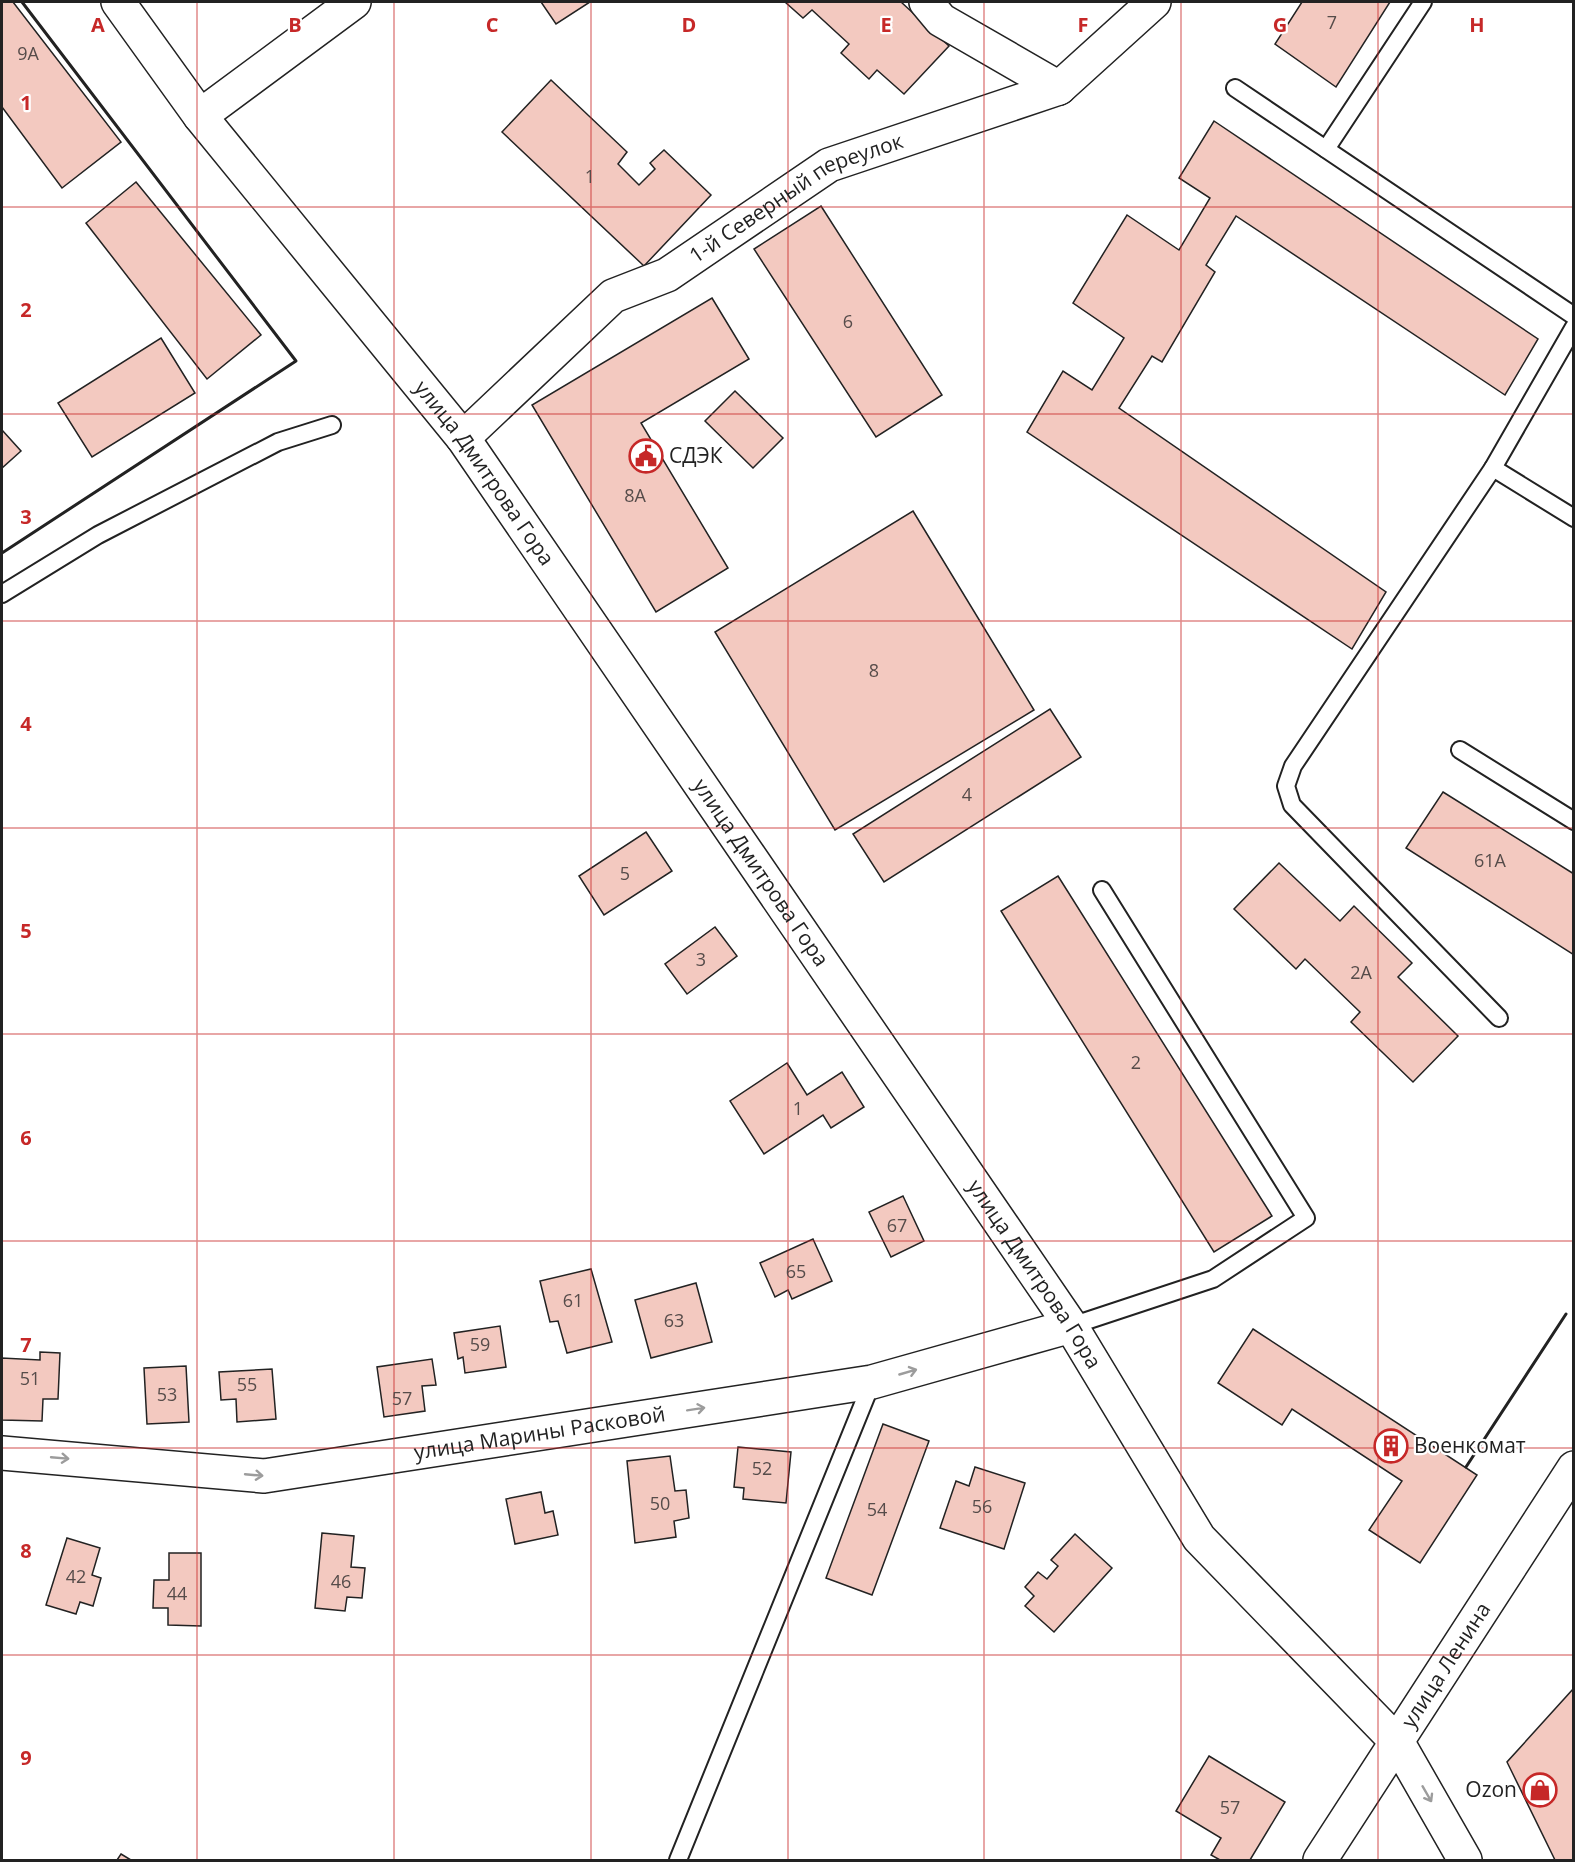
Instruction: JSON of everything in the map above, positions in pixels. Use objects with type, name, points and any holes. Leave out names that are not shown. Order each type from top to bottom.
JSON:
[{"type":"street","name":"улица Дмитрова Гора","points":[[118,2],[200,116],[463,438],[1071,1326],[1199,1538],[1398,1743],[1465,1860]]},
{"type":"street","points":[[200,116],[354,2]]},
{"type":"street","points":[[926,2],[941,20],[1059,88]]},
{"type":"street","name":"1-й Северный переулок","points":[[463,438],[613,296],[667,275],[829,165],[1059,88],[1154,2]]},
{"type":"street","name":"улица Марины Расковой","points":[[2,1453],[264,1476],[872,1382],[1071,1326]]},
{"type":"street","name":"улица Ленина","points":[[1320,1860],[1398,1743],[1574,1468]]},
{"type":"lane","points":[[1326,149],[1423,2]]},
{"type":"lane","points":[[1235,88],[1574,316]]},
{"type":"lane","points":[[1499,1018],[1292,805],[1286,786],[1293,766],[1493,468],[1574,327]]},
{"type":"lane","points":[[2,594],[129,518],[278,442],[332,425]]},
{"type":"lane","points":[[1493,468],[1574,518]]},
{"type":"lane","points":[[1460,750],[1574,821]]},
{"type":"lane","points":[[1071,1326],[1213,1280],[1306,1218],[1102,890]]},
{"type":"lane","points":[[678,1860],[872,1382]]},
{"type":"building","points":[[2,2],[13,2],[121,142],[62,188],[2,107]]},
{"type":"building","points":[[541,2],[590,2],[556,24]]},
{"type":"building","points":[[785,2],[901,2],[949,46],[904,94],[877,70],[869,79],[841,53],[849,44],[812,10],[803,18]]},
{"type":"building","points":[[1302,2],[1390,2],[1336,87],[1275,44]]},
{"type":"building","points":[[551,80],[627,152],[618,164],[639,185],[655,169],[650,163],[664,150],[711,195],[644,266],[502,132]]},
{"type":"building","points":[[1214,121],[1538,339],[1505,395],[1236,216],[1206,265],[1215,272],[1162,362],[1152,356],[1119,408],[1386,592],[1352,649],[1027,432],[1063,371],[1092,390],[1124,338],[1073,303],[1127,215],[1179,250],[1210,198],[1179,178]]},
{"type":"building","points":[[136,182],[261,335],[207,379],[86,223]]},
{"type":"building","points":[[821,206],[942,395],[876,437],[754,249]]},
{"type":"building","points":[[712,298],[749,359],[641,423],[728,568],[656,612],[532,405]]},
{"type":"building","points":[[161,338],[195,393],[92,457],[58,403]]},
{"type":"building","points":[[735,391],[783,438],[753,468],[705,421]]},
{"type":"building","points":[[2,430],[21,451],[2,468]]},
{"type":"building","points":[[913,511],[1034,710],[835,830],[715,632]]},
{"type":"building","points":[[1050,709],[1081,757],[884,882],[853,834]]},
{"type":"building","points":[[1443,792],[1574,874],[1574,955],[1406,848]]},
{"type":"building","points":[[646,832],[672,871],[604,915],[579,876]]},
{"type":"building","points":[[1279,863],[1340,921],[1354,906],[1412,963],[1398,977],[1458,1036],[1413,1082],[1351,1022],[1360,1012],[1305,959],[1296,969],[1234,909]]},
{"type":"building","points":[[1058,876],[1272,1216],[1214,1252],[1001,911]]},
{"type":"building","points":[[715,927],[737,956],[687,994],[665,964]]},
{"type":"building","points":[[787,1063],[807,1095],[842,1072],[864,1107],[831,1128],[823,1115],[764,1154],[730,1101]]},
{"type":"building","points":[[903,1196],[924,1241],[891,1257],[869,1212]]},
{"type":"building","points":[[813,1239],[832,1281],[792,1299],[788,1290],[775,1297],[760,1263]]},
{"type":"building","points":[[591,1269],[612,1342],[567,1353],[558,1321],[550,1322],[540,1281]]},
{"type":"building","points":[[696,1283],[712,1342],[651,1358],[635,1300]]},
{"type":"building","points":[[500,1326],[506,1367],[465,1373],[463,1357],[458,1359],[454,1333]]},
{"type":"building","name":"Военкомат","points":[[1253,1329],[1477,1475],[1420,1563],[1369,1530],[1402,1481],[1292,1409],[1282,1425],[1218,1383]]},
{"type":"building","points":[[40,1352],[60,1353],[58,1399],[43,1399],[42,1421],[2,1420],[2,1358],[40,1360]]},
{"type":"building","points":[[432,1359],[436,1385],[422,1386],[425,1411],[384,1417],[377,1367]]},
{"type":"building","points":[[186,1366],[189,1422],[147,1424],[144,1368]]},
{"type":"building","points":[[272,1369],[276,1419],[237,1422],[236,1399],[221,1400],[219,1372]]},
{"type":"building","points":[[883,1424],[929,1441],[872,1595],[826,1578]]},
{"type":"building","points":[[738,1447],[791,1452],[786,1503],[743,1499],[744,1488],[734,1487]]},
{"type":"building","points":[[670,1456],[675,1491],[686,1490],[689,1518],[674,1521],[676,1537],[635,1543],[627,1461]]},
{"type":"building","points":[[975,1467],[1025,1483],[1004,1549],[940,1528],[956,1481],[969,1486]]},
{"type":"building","points":[[541,1492],[545,1513],[553,1511],[558,1535],[515,1544],[506,1499]]},
{"type":"building","points":[[322,1533],[354,1536],[351,1567],[365,1568],[362,1598],[347,1597],[345,1611],[315,1608]]},
{"type":"building","points":[[1075,1534],[1112,1568],[1054,1632],[1025,1606],[1034,1596],[1025,1587],[1038,1572],[1047,1579],[1058,1566],[1051,1560]]},
{"type":"building","points":[[67,1538],[100,1548],[92,1575],[101,1578],[93,1606],[80,1602],[76,1614],[46,1605]]},
{"type":"building","points":[[169,1553],[201,1553],[201,1626],[168,1625],[168,1608],[153,1608],[154,1580],[169,1580]]},
{"type":"building","points":[[1574,1688],[1574,1860],[1555,1860],[1507,1762]]},
{"type":"building","points":[[1209,1756],[1285,1802],[1250,1860],[1220,1860],[1211,1855],[1221,1838],[1176,1811]]},
{"type":"building","points":[[121,1854],[131,1860],[117,1860]]},
{"type":"wall","points":[[2,553],[296,361],[22,2]]},
{"type":"wall","points":[[1466,1467],[1566,1314]]},
{"type":"place","name":"СДЭК","points":[[646,456]]},
{"type":"place","name":"Военкомат","points":[[1391,1446]]},
{"type":"place","name":"Ozon","points":[[1540,1790]]}]
